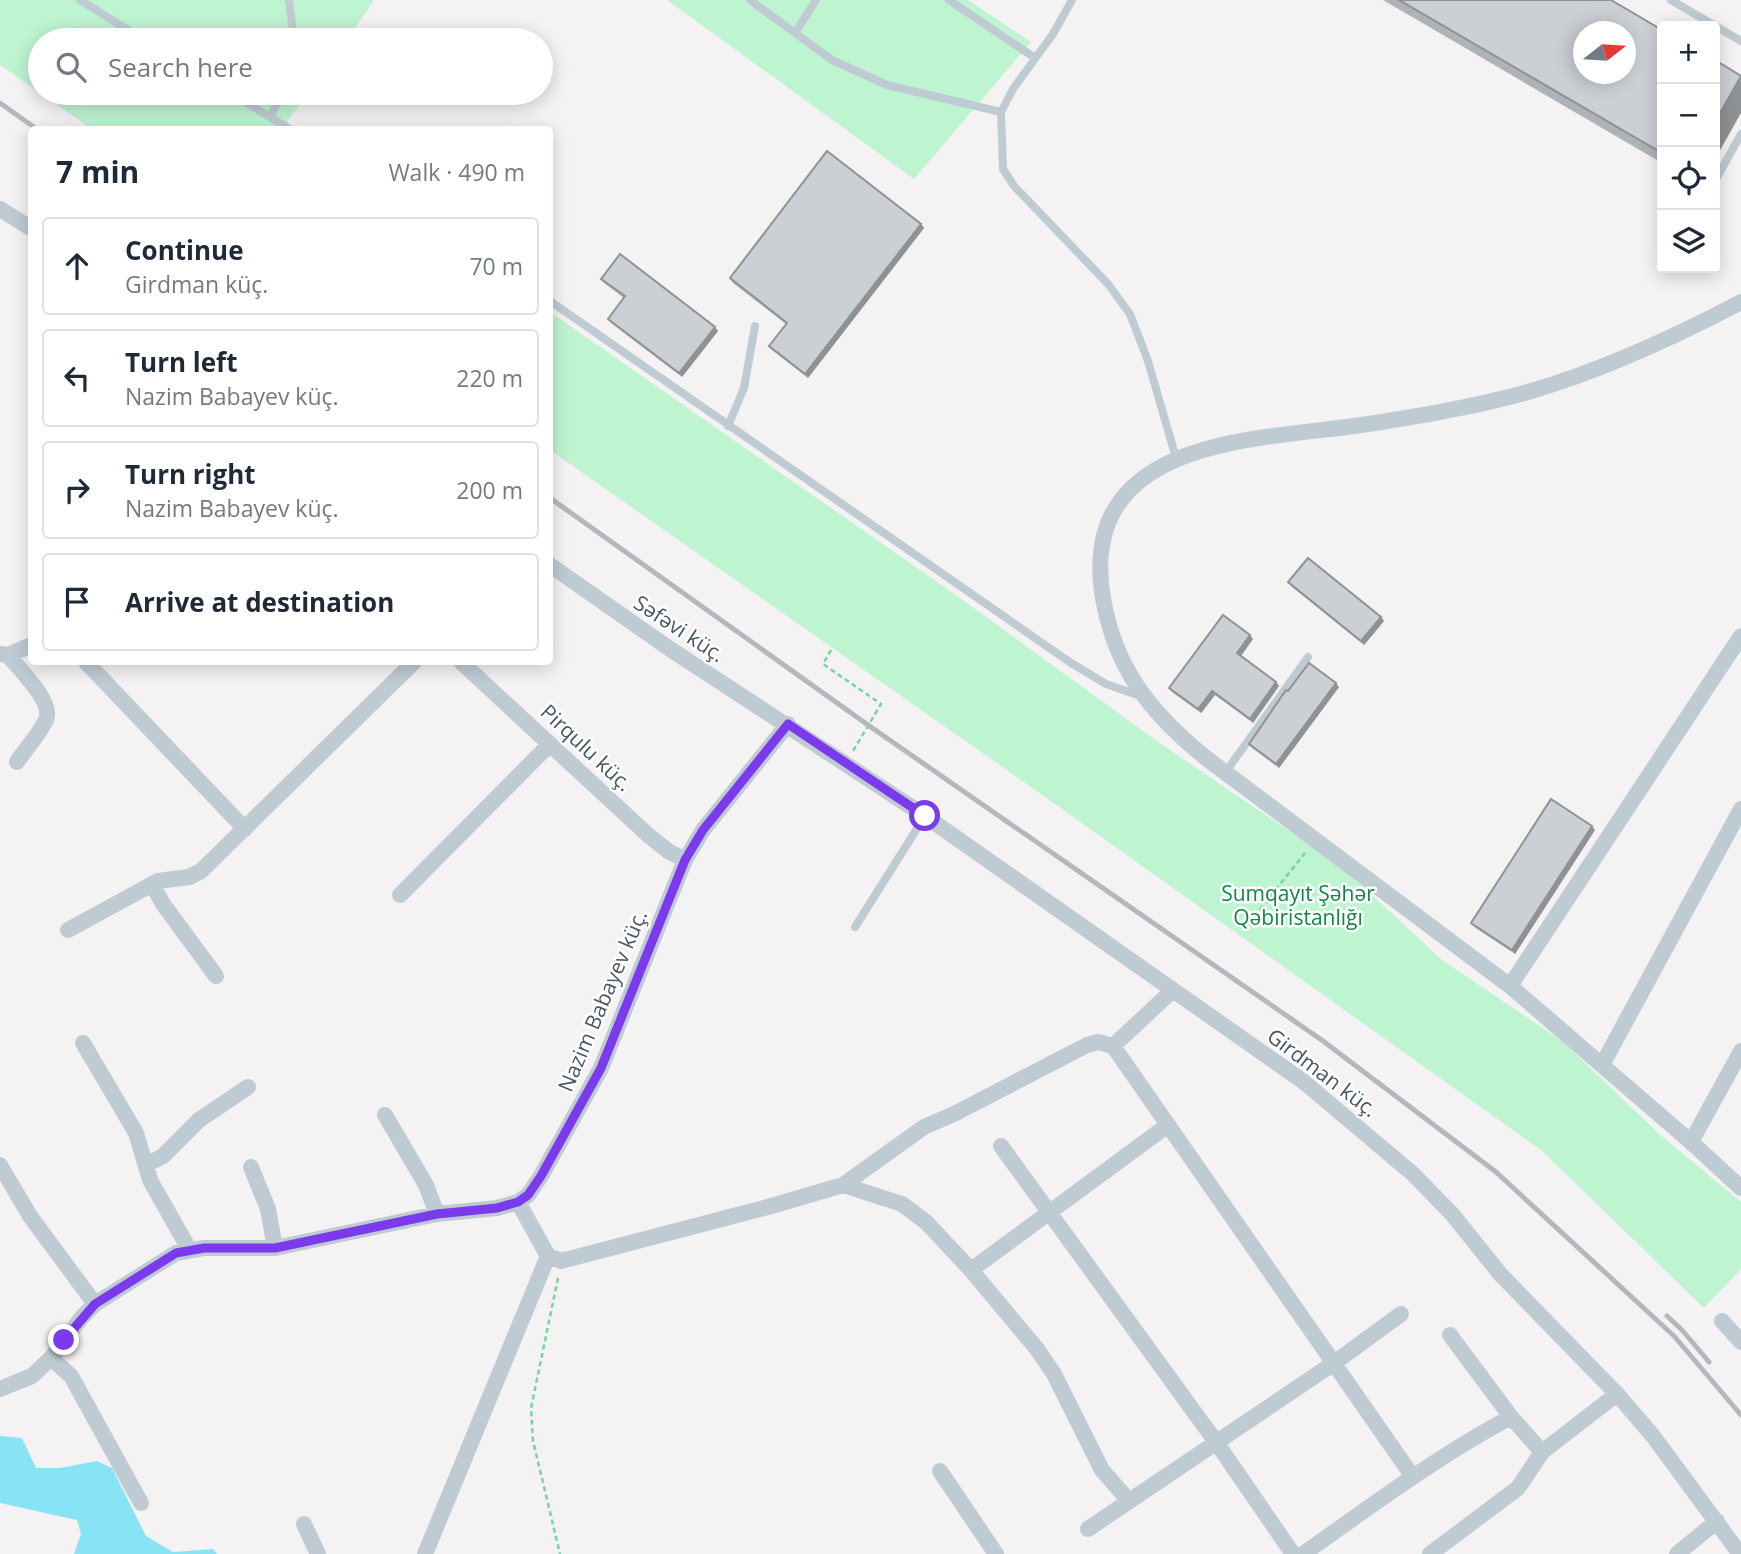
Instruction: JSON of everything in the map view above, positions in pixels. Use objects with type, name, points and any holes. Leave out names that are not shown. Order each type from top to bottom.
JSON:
[{"type":"street","points":[[0,209],[28,226]]},
{"type":"street","points":[[1741,302],[1626,358],[1517,395],[1358,425],[1243,440],[1208,447],[1176,458],[1150,472],[1128,491],[1109,520],[1102,549],[1100,578],[1105,611],[1116,646],[1143,697],[1160,718],[1225,773],[1510,986],[1741,1188]]},
{"type":"street","name":"Səfəvi küç.","points":[[553,567],[670,649],[788,724]]},
{"type":"street","points":[[1510,986],[1741,636]]},
{"type":"street","points":[[17,762],[47,719],[49,710],[44,700],[4,655],[28,646]]},
{"type":"street","points":[[89,665],[245,829]]},
{"type":"street","points":[[68,930],[152,884],[189,877],[201,871],[411,665]]},
{"type":"street","name":"Pirqulu küç.","points":[[464,665],[648,835],[685,860]]},
{"type":"street","name":"Girdman küç.","points":[[788,724],[925,816],[1304,1082],[1413,1174],[1452,1214],[1516,1291],[1617,1394],[1653,1436],[1740,1554]]},
{"type":"street","name":"Nazim Babayev küç.","points":[[518,1202],[528,1195],[541,1176],[601,1068],[685,860],[703,830],[788,724]]},
{"type":"street","points":[[400,895],[550,744]]},
{"type":"street","points":[[1602,1065],[1741,810]]},
{"type":"street","points":[[152,884],[169,913],[216,976]]},
{"type":"street","points":[[1113,1046],[1173,990]]},
{"type":"street","points":[[555,1259],[768,1207],[843,1185],[924,1127],[1087,1045],[1098,1042],[1113,1046],[1413,1477]]},
{"type":"street","points":[[83,1043],[136,1133],[155,1190],[189,1249]]},
{"type":"street","points":[[1691,1142],[1741,1052]]},
{"type":"street","points":[[146,1165],[163,1156],[199,1121],[248,1087]]},
{"type":"street","points":[[385,1115],[426,1185],[437,1214]]},
{"type":"street","points":[[971,1270],[1168,1125]]},
{"type":"street","points":[[1001,1146],[1216,1442],[1293,1554]]},
{"type":"street","points":[[0,1165],[30,1216],[95,1304]]},
{"type":"street","points":[[251,1167],[268,1209],[275,1248]]},
{"type":"street","points":[[843,1185],[902,1204],[926,1222],[971,1270],[1048,1366],[1102,1470],[1129,1501]]},
{"type":"street","points":[[0,1389],[32,1376],[51,1358],[95,1304],[165,1258],[189,1249],[275,1248],[437,1214],[497,1208],[518,1202],[555,1259]]},
{"type":"street","points":[[425,1554],[555,1259]]},
{"type":"street","points":[[1088,1529],[1334,1363],[1401,1314]]},
{"type":"street","points":[[1722,1321],[1741,1342]]},
{"type":"street","points":[[1450,1335],[1511,1417],[1542,1452]]},
{"type":"street","points":[[51,1358],[71,1376],[141,1503]]},
{"type":"street","points":[[1430,1554],[1518,1488],[1542,1452],[1617,1394]]},
{"type":"street","points":[[1303,1554],[1413,1477],[1511,1417]]},
{"type":"street","points":[[940,1471],[996,1554]]},
{"type":"street","points":[[1677,1554],[1717,1521]]},
{"type":"street","points":[[304,1524],[318,1554]]},
{"type":"lane","points":[[80,0],[125,28]]},
{"type":"lane","points":[[289,0],[292,28]]},
{"type":"lane","points":[[750,0],[832,60],[887,85],[1001,112]]},
{"type":"lane","points":[[795,33],[816,0]]},
{"type":"lane","points":[[949,0],[1035,58]]},
{"type":"lane","points":[[1072,0],[1053,34],[1013,89],[1001,112],[1003,169],[1014,186],[1108,284],[1130,314],[1148,361],[1176,458]]},
{"type":"lane","points":[[1671,0],[1741,41]]},
{"type":"lane","points":[[250,105],[285,126]]},
{"type":"lane","points":[[270,117],[277,105]]},
{"type":"lane","points":[[1720,172],[1741,134]]},
{"type":"lane","points":[[553,303],[1071,663],[1105,684],[1143,697]]},
{"type":"lane","points":[[729,426],[744,388],[755,326]]},
{"type":"lane","points":[[1225,773],[1308,657]]},
{"type":"lane","points":[[855,927],[925,816]]},
{"type":"path","points":[[831,650],[823,664],[881,704],[846,763]]},
{"type":"path","points":[[1249,923],[1315,840]]},
{"type":"path","points":[[555,1259],[531,1408],[533,1441],[560,1554]]},
{"type":"green space","points":[[0,0],[374,0],[355,28],[28,28],[28,85],[0,65]]},
{"type":"green space","points":[[667,0],[968,0],[1031,42],[914,179]]},
{"type":"green space","points":[[57,105],[299,105],[284,126],[88,126]]},
{"type":"green space","name":"Sumqayıt Şəhər Qəbiristanlığı","points":[[553,314],[960,598],[1161,744],[1342,867],[1442,960],[1562,1041],[1658,1133],[1741,1202],[1741,1269],[1704,1308],[1541,1150],[1041,794],[553,452]]},
{"type":"water","points":[[0,1436],[22,1438],[36,1468],[60,1468],[97,1461],[112,1468],[146,1536],[173,1552],[213,1549],[217,1554],[74,1554],[81,1534],[77,1520],[0,1503]]},
{"type":"building","points":[[1399,0],[1611,0],[1657,27],[1657,150]]},
{"type":"building","points":[[1720,63],[1741,76],[1720,113]]},
{"type":"building","points":[[827,151],[921,224],[805,374],[769,346],[787,323],[730,278]]},
{"type":"building","points":[[620,254],[715,327],[679,373],[608,319],[625,296],[601,279]]},
{"type":"building","points":[[1308,558],[1381,617],[1361,641],[1288,582]]},
{"type":"building","points":[[1223,615],[1250,635],[1237,653],[1276,682],[1250,719],[1212,691],[1198,709],[1169,688]]},
{"type":"building","points":[[1309,663],[1336,683],[1276,764],[1249,744],[1286,690],[1288,691]]},
{"type":"building","points":[[1551,799],[1592,826],[1512,950],[1471,923]]},
{"type":"railway","points":[[0,103],[32,126]]},
{"type":"railway","points":[[553,500],[868,725],[1323,1041],[1496,1172],[1674,1336],[1741,1415]]},
{"type":"railway","points":[[1667,1316],[1709,1362]]},
{"type":"route","points":[[64,1340],[95,1304],[176,1253],[204,1248],[275,1248],[437,1214],[497,1208],[518,1202],[528,1195],[601,1068],[685,860],[703,830],[788,724],[925,816]]}]
